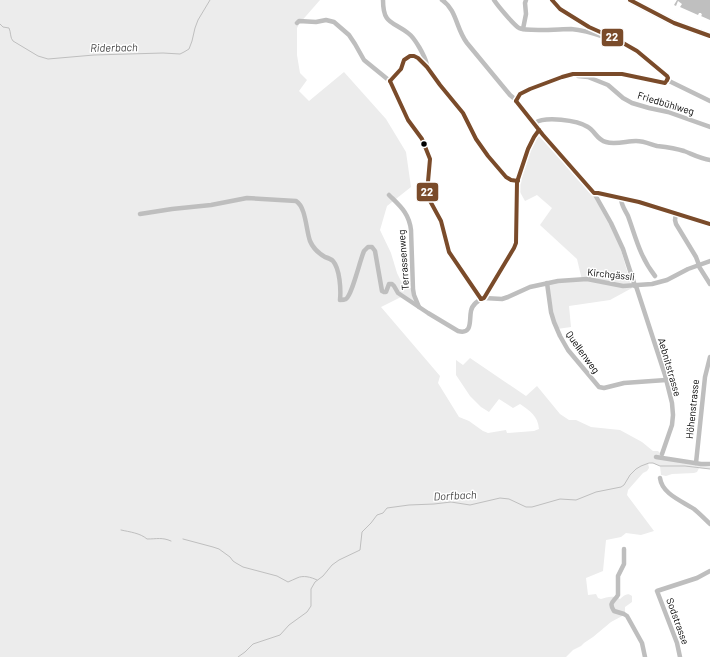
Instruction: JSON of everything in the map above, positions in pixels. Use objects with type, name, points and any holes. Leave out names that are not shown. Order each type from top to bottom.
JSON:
[{"type":"main road","points":[[630,0],[669,20],[710,36]]},
{"type":"street","points":[[383,0],[383,9],[387,18],[392,24],[407,32],[414,40],[426,62],[427,67]]},
{"type":"street","name":"Aebnitstrasse","points":[[442,0],[449,5],[453,11],[465,41],[594,194],[616,233],[626,258],[666,380],[672,403],[672,425],[662,454]]},
{"type":"street","points":[[494,0],[519,28],[582,30],[598,35],[627,48],[633,48]]},
{"type":"street","points":[[523,29],[526,12],[526,0]]},
{"type":"street","points":[[552,0],[557,6],[570,15],[633,48],[666,76],[668,78],[667,80],[710,101]]},
{"type":"street","points":[[297,23],[299,21],[333,21],[346,31],[364,60],[390,81],[408,120],[422,139],[428,155],[430,162],[427,193],[429,200],[441,221],[449,252],[482,299]]},
{"type":"street","points":[[390,81],[401,69],[404,60],[410,56],[418,58],[427,67],[462,113],[488,156],[506,177],[511,180],[518,181]]},
{"type":"street","points":[[516,101],[520,94],[530,89],[562,77],[576,74],[622,74],[660,82],[665,82],[667,80]]},
{"type":"street","name":"Friedbühlweg","points":[[576,74],[578,76],[588,77],[608,85],[623,98],[632,103],[668,112],[710,127]]},
{"type":"street","points":[[534,123],[546,120],[573,121],[587,126],[598,138],[605,142],[644,142],[656,146],[678,149],[709,160]]},
{"type":"street","points":[[140,214],[211,205],[247,198],[296,201],[302,208],[313,246],[319,253],[332,260],[337,269],[341,289],[340,300],[345,300],[350,292],[365,249],[369,247],[373,248],[375,251],[382,291],[386,292],[389,284],[392,284],[397,292],[433,316],[462,332],[467,330],[470,326],[472,307],[482,299],[515,246],[518,181],[528,149],[539,130]]},
{"type":"street","points":[[594,194],[598,193],[639,202],[710,224]]},
{"type":"street","name":"Terrassenweg","points":[[389,195],[407,214],[411,230],[413,289],[419,307]]},
{"type":"street","points":[[621,198],[639,249],[655,276]]},
{"type":"street","points":[[676,213],[676,224],[710,284]]},
{"type":"street","name":"Kirchgässli","points":[[482,299],[502,299],[530,287],[558,281],[587,279],[619,285],[635,286],[652,284],[661,282],[710,260]]},
{"type":"street","name":"Quellenweg","points":[[547,283],[551,312],[560,336],[568,350],[599,387],[604,388],[624,383],[666,380]]},
{"type":"street","name":"Höhenstrasse","points":[[696,463],[705,377],[710,357]]},
{"type":"street","points":[[656,456],[710,464]]},
{"type":"street","points":[[660,478],[668,492],[694,510],[710,524]]},
{"type":"street","points":[[624,549],[624,564],[618,576],[618,595],[612,602],[612,606],[614,611],[627,616],[642,643],[645,657]]},
{"type":"street","name":"Sodstrasse","points":[[680,657],[677,643],[657,591],[696,578],[710,571]]},
{"type":"shaded area","points":[[0,0],[320,0],[297,28],[297,55],[300,73],[307,80],[299,91],[309,101],[344,72],[386,119],[406,152],[411,187],[387,206],[380,230],[391,253],[397,273],[402,283],[413,289],[419,307],[403,296],[381,307],[440,376],[438,383],[459,417],[469,421],[488,433],[506,430],[507,433],[534,431],[539,429],[535,417],[520,404],[513,408],[499,399],[489,412],[481,407],[470,396],[456,375],[456,360],[463,365],[470,358],[526,396],[537,386],[560,414],[569,420],[576,420],[591,427],[620,430],[642,442],[653,451],[658,451],[669,459],[710,467],[710,469],[699,468],[697,472],[694,473],[672,474],[666,476],[661,475],[660,466],[653,463],[648,463],[649,468],[647,471],[643,473],[628,490],[627,495],[654,531],[641,535],[626,533],[621,537],[606,540],[603,571],[586,578],[588,595],[596,594],[598,598],[601,599],[612,597],[620,599],[627,594],[632,596],[632,602],[625,607],[624,615],[611,622],[581,646],[573,650],[566,657],[0,657]]},
{"type":"shaded area","points":[[677,0],[710,0],[710,20],[701,16],[701,13],[698,15],[680,7],[682,4],[678,1],[676,6],[674,5]]},
{"type":"shaded area","points":[[538,135],[590,191],[616,233],[632,288],[610,300],[569,306],[571,327],[557,329],[547,283],[582,280],[577,259],[540,225],[552,208],[537,195],[525,201],[520,192],[520,182],[527,155]]},
{"type":"waterway","name":"Riderbach","points":[[0,24],[3,27],[9,28],[13,41],[38,56],[48,59],[94,55],[180,54],[189,49],[198,20],[210,0]]},
{"type":"waterway","name":"Dorfbach","points":[[238,657],[253,644],[280,635],[289,625],[307,612],[311,606],[311,589],[315,582],[339,560],[360,550],[362,532],[377,515],[383,513],[387,508],[451,502],[470,505],[500,498],[509,499],[526,507],[532,507],[560,499],[576,500],[596,492],[621,487],[636,469],[649,463],[660,466],[685,466],[710,469]]},
{"type":"waterway","points":[[121,530],[138,534],[147,539],[162,539],[171,541]]},
{"type":"waterway","points":[[183,539],[219,549],[243,567],[277,576],[288,582],[302,577],[310,577],[317,580]]},
{"type":"transit line","name":"22","points":[[552,0],[560,9],[589,27],[616,39],[637,51],[667,76],[667,80]]},
{"type":"transit line","name":"22","points":[[630,0],[674,23],[710,36]]},
{"type":"transit line","name":"22","points":[[390,81],[401,69],[404,60],[410,56],[418,58],[427,67],[463,113],[476,139],[488,156],[506,177],[511,180],[518,181]]},
{"type":"transit line","name":"22","points":[[516,101],[520,94],[530,89],[573,74],[622,74],[665,83],[667,80]]},
{"type":"transit line","name":"22","points":[[390,81],[408,120],[422,139],[430,159],[427,193],[441,221],[449,252],[481,299]]},
{"type":"transit line","name":"22","points":[[516,101],[543,135],[594,193],[639,202],[710,224]]},
{"type":"transit line","name":"22","points":[[481,299],[484,298],[516,243],[517,182],[528,149],[539,130]]}]
